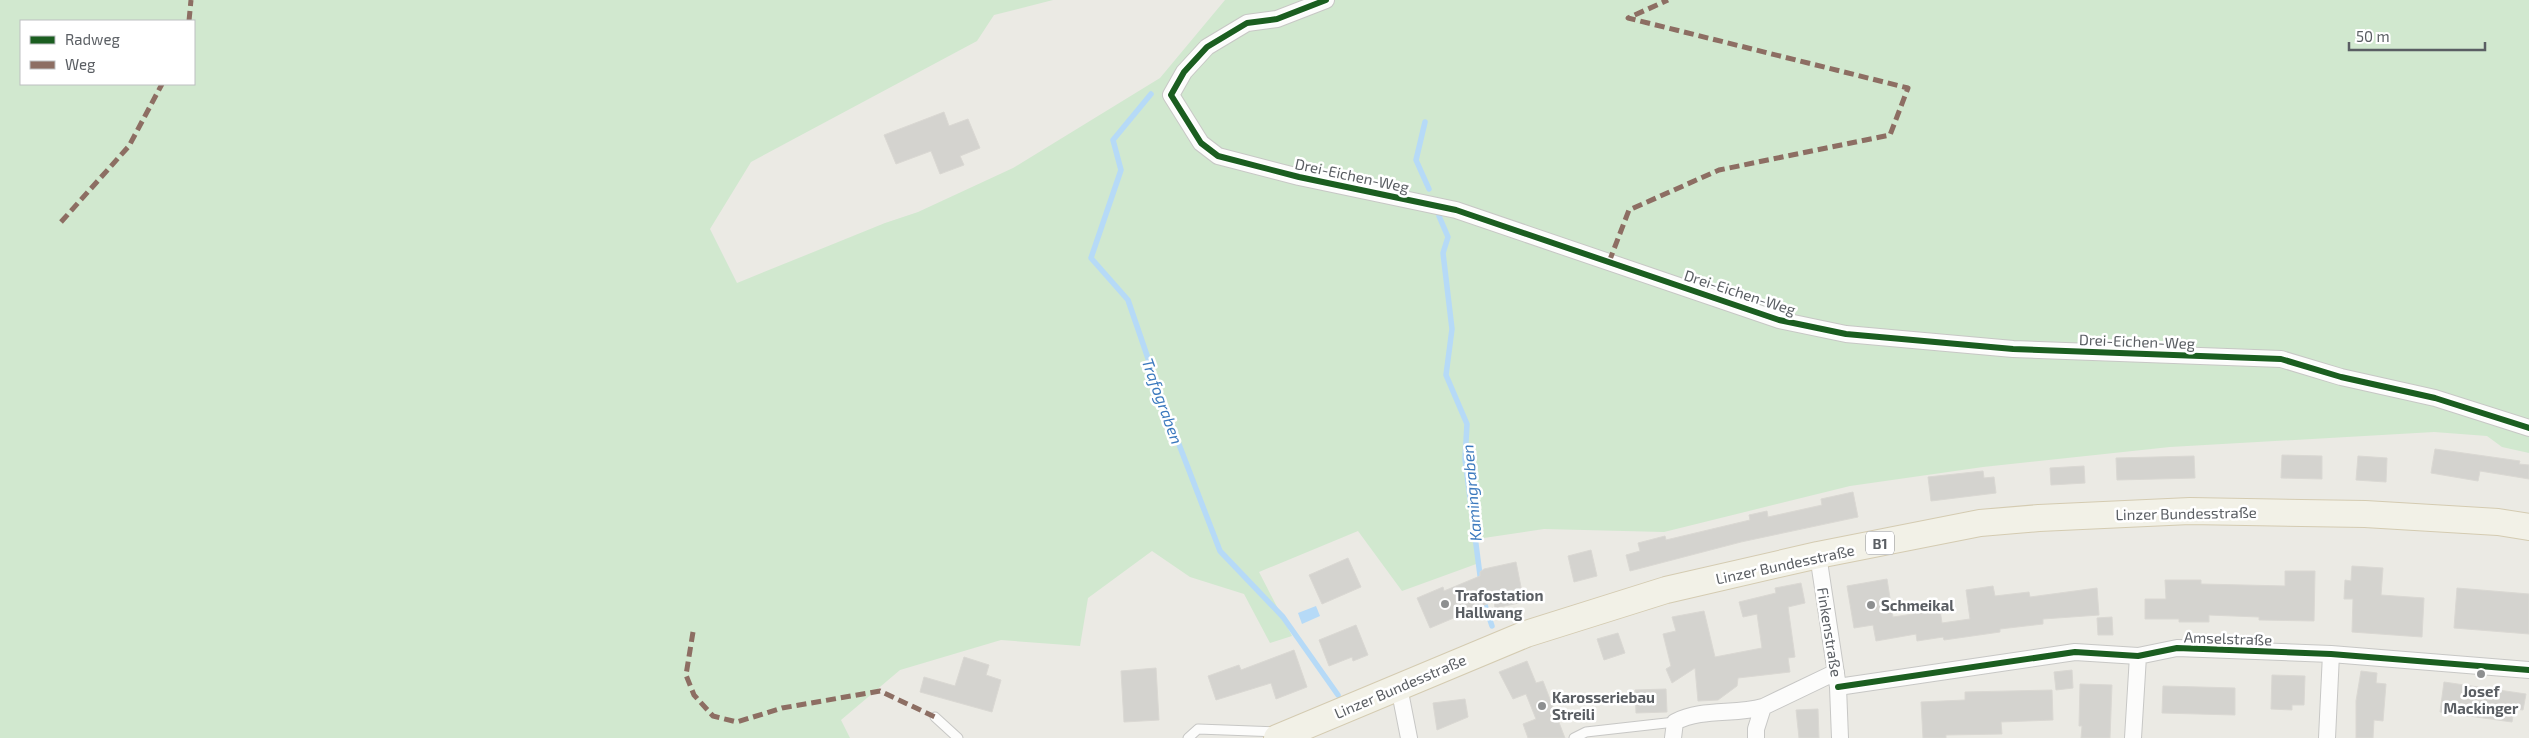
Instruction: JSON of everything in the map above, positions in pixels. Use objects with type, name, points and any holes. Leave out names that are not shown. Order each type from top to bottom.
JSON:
[{"type":"main road","name":"Linzer Bundesstraße","points":[[1284,735],[1526,634],[1666,590],[1818,556],[1980,523],[2133,512],[2365,514],[2498,522],[2529,526]]},
{"type":"street","name":"Drei-Eichen-Weg","points":[[1326,0],[1276,19],[1246,23],[1207,47],[1190,66],[1171,95],[1200,143],[1218,156],[1299,177],[1456,210],[1779,320],[1846,334],[2013,349],[2281,359],[2340,377],[2434,398],[2529,428]]},
{"type":"street","name":"Finkenstraße","points":[[1818,556],[1837,680],[1840,738]]},
{"type":"street","name":"Amselstraße","points":[[1674,730],[1689,715],[1745,712],[1837,680],[2075,652],[2138,656],[2177,648],[2331,654],[2529,670]]},
{"type":"street","points":[[2327,738],[2331,654]]},
{"type":"street","points":[[2133,738],[2138,656]]},
{"type":"street","points":[[1399,687],[1409,738]]},
{"type":"street","points":[[1756,738],[1756,729],[1763,706]]},
{"type":"lane","points":[[935,717],[958,738]]},
{"type":"lane","points":[[1188,738],[1198,729],[1284,735]]},
{"type":"lane","points":[[1574,738],[1586,732],[1674,730]]},
{"type":"green space","points":[[0,0],[1053,0],[994,15],[977,41],[751,162],[710,229],[737,283],[885,223],[918,212],[1013,168],[1160,78],[1225,0],[2529,0],[2529,453],[2502,447],[2487,436],[2434,432],[2170,447],[1983,467],[1850,486],[1664,532],[1544,529],[1477,539],[1479,563],[1402,591],[1358,531],[1259,572],[1292,636],[1270,643],[1244,594],[1190,577],[1152,551],[1088,598],[1080,646],[1001,640],[900,670],[841,720],[850,738],[0,738]]},
{"type":"water","points":[[1316,606],[1320,616],[1302,624],[1298,613]]},
{"type":"building","points":[[944,112],[949,126],[968,119],[980,148],[960,156],[964,165],[940,174],[931,151],[896,164],[884,135]]},
{"type":"building","points":[[2435,449],[2520,461],[2519,464],[2529,465],[2529,479],[2480,471],[2478,481],[2431,473]]},
{"type":"building","points":[[2282,455],[2322,456],[2322,479],[2281,478]]},
{"type":"building","points":[[2194,456],[2195,478],[2117,480],[2116,458]]},
{"type":"building","points":[[2358,456],[2387,458],[2386,482],[2356,480]]},
{"type":"building","points":[[2084,466],[2085,483],[2051,485],[2050,468]]},
{"type":"building","points":[[1983,471],[1984,478],[1994,477],[1996,493],[1931,501],[1928,477]]},
{"type":"building","points":[[1853,492],[1858,517],[1741,542],[1630,571],[1626,555],[1640,551],[1638,543],[1665,536],[1666,540],[1750,520],[1749,515],[1767,511],[1768,517],[1822,505],[1821,499]]},
{"type":"building","points":[[1591,550],[1597,576],[1574,582],[1568,556]]},
{"type":"building","points":[[1348,558],[1361,587],[1322,604],[1309,575]]},
{"type":"building","points":[[1516,562],[1524,602],[1495,608],[1494,601],[1430,628],[1417,598],[1443,587],[1444,591],[1480,576],[1480,572],[1484,569]]},
{"type":"building","points":[[2352,566],[2383,568],[2381,595],[2424,598],[2422,637],[2352,632],[2353,599],[2344,599],[2345,580],[2351,581]]},
{"type":"building","points":[[2285,571],[2315,571],[2314,621],[2259,620],[2259,617],[2209,615],[2209,622],[2179,622],[2179,619],[2145,619],[2145,599],[2166,599],[2165,580],[2201,580],[2201,584],[2285,586]]},
{"type":"building","points":[[1887,579],[1893,617],[1940,610],[1942,623],[1970,619],[1966,590],[1993,586],[1995,596],[2029,592],[2030,597],[2097,588],[2099,615],[2043,619],[2043,624],[2000,629],[2000,632],[1944,640],[1943,637],[1917,641],[1916,634],[1876,641],[1873,625],[1854,628],[1847,586]]},
{"type":"building","points":[[1801,583],[1805,603],[1788,607],[1795,657],[1788,658],[1790,672],[1738,678],[1737,686],[1718,700],[1698,701],[1695,668],[1672,683],[1666,669],[1671,666],[1663,634],[1676,631],[1672,617],[1704,611],[1715,657],[1762,648],[1757,614],[1743,617],[1739,602],[1776,593],[1775,588]]},
{"type":"building","points":[[2457,588],[2529,594],[2529,634],[2454,628]]},
{"type":"building","points":[[2112,617],[2113,635],[2098,635],[2097,618]]},
{"type":"building","points":[[1356,625],[1368,655],[1353,661],[1352,657],[1329,666],[1319,640]]},
{"type":"building","points":[[1618,633],[1625,653],[1604,660],[1597,639]]},
{"type":"building","points":[[1294,650],[1307,687],[1276,699],[1271,683],[1216,700],[1208,676],[1239,665],[1241,670]]},
{"type":"building","points":[[964,657],[989,665],[986,675],[1001,680],[992,712],[920,692],[924,677],[955,686]]},
{"type":"building","points":[[1527,661],[1536,683],[1543,681],[1565,738],[1528,738],[1523,724],[1536,719],[1526,694],[1513,699],[1499,672]]},
{"type":"building","points":[[1156,668],[1159,720],[1124,722],[1121,671]]},
{"type":"building","points":[[2072,670],[2073,688],[2056,690],[2054,672]]},
{"type":"building","points":[[2361,671],[2377,673],[2376,683],[2386,684],[2383,721],[2374,720],[2373,738],[2356,738],[2356,701]]},
{"type":"building","points":[[2272,675],[2305,676],[2304,705],[2292,705],[2292,710],[2271,709]]},
{"type":"building","points":[[2444,682],[2526,694],[2523,710],[2514,709],[2512,722],[2440,712]]},
{"type":"building","points":[[2080,684],[2112,685],[2110,738],[2081,738],[2082,726],[2079,726]]},
{"type":"building","points":[[2163,686],[2235,688],[2235,715],[2162,713]]},
{"type":"building","points":[[1666,689],[1667,712],[1636,713],[1635,690]]},
{"type":"building","points":[[2052,690],[2053,720],[2001,722],[2002,734],[1946,735],[1946,738],[1923,738],[1921,702],[1965,700],[1965,692]]},
{"type":"building","points":[[1465,699],[1468,717],[1437,730],[1433,703]]},
{"type":"building","points":[[1818,709],[1819,738],[1799,738],[1796,710]]},
{"type":"waterway","name":"Trafograben","points":[[1151,94],[1113,140],[1121,170],[1091,258],[1128,300],[1165,408],[1220,551],[1283,617],[1338,695]]},
{"type":"waterway","points":[[1425,122],[1416,160],[1429,189]]},
{"type":"waterway","name":"Kamingraben","points":[[1439,216],[1448,237],[1443,253],[1452,329],[1446,375],[1467,424],[1465,459],[1481,583]]},
{"type":"waterway","name":"Kamingraben","points":[[1483,599],[1492,626]]},
{"type":"marked path","points":[[189,20],[191,0]]},
{"type":"marked path","points":[[1609,262],[1629,210],[1719,170],[1890,135],[1908,88],[1628,18],[1668,0]]},
{"type":"marked path","points":[[61,222],[129,146],[161,85]]},
{"type":"marked path","points":[[693,632],[686,675],[694,695],[713,716],[737,722],[782,708],[880,691],[935,717]]},
{"type":"cycle path","points":[[1326,0],[1277,19],[1247,23],[1207,47],[1184,72],[1171,95],[1201,143],[1218,156],[1299,177],[1456,210],[1779,320],[1846,334],[2013,349],[2281,359],[2341,377],[2435,398],[2529,428]]},
{"type":"cycle path","points":[[1838,687],[2075,652],[2138,656],[2177,648],[2331,654],[2529,670]]},
{"type":"place","name":"Trafostation Hallwang","points":[[1445,604]]},
{"type":"place","name":"Schmeikal","points":[[1871,605]]},
{"type":"place","name":"Josef Mackinger","points":[[2481,674]]},
{"type":"place","name":"Karosseriebau Streili","points":[[1542,706]]}]
